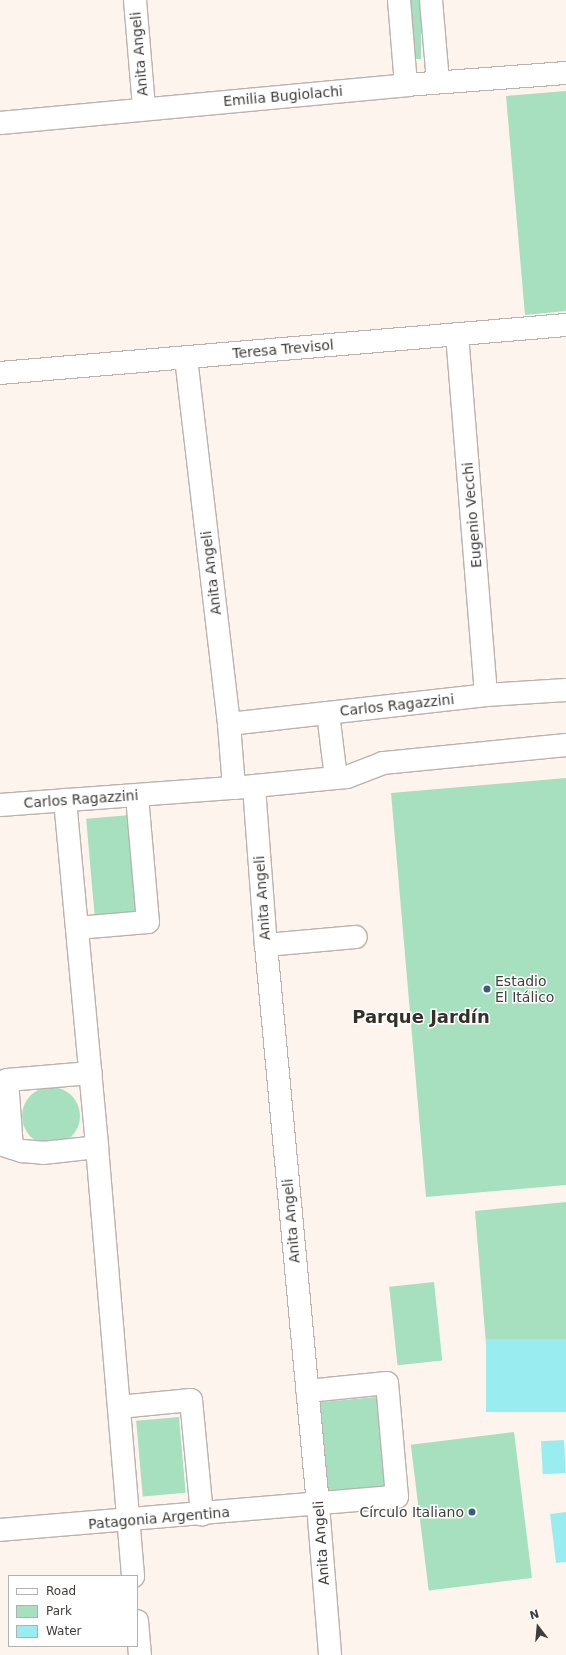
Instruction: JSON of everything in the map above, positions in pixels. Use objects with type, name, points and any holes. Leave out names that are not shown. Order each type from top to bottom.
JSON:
[{"type":"street","name":"Anita Angeli","points":[[134,0],[144,108]]},
{"type":"street","points":[[399,0],[406,85]]},
{"type":"street","points":[[431,0],[438,82]]},
{"type":"street","name":"Emilia Bugiolachi","points":[[0,123],[144,108],[438,82],[566,73]]},
{"type":"street","name":"Teresa Trevisol","points":[[0,373],[566,325]]},
{"type":"street","name":"Eugenio Vecchi","points":[[457,334],[486,695]]},
{"type":"street","name":"Anita Angeli","points":[[186,358],[229,724],[244,788],[266,945],[318,1505],[330,1655]]},
{"type":"street","name":"Carlos Ragazzini","points":[[229,724],[486,695],[566,690]]},
{"type":"street","points":[[328,713],[342,777]]},
{"type":"street","name":"Carlos Ragazzini","points":[[0,805],[244,788],[342,777],[383,763],[566,745]]},
{"type":"street","points":[[77,928],[148,922],[137,795]]},
{"type":"street","points":[[65,800],[97,1147],[133,1575]]},
{"type":"street","points":[[266,945],[356,937]]},
{"type":"street","points":[[90,1073],[7,1080],[6,1146],[43,1152],[97,1147]]},
{"type":"street","name":"Patagonia Argentina","points":[[0,1530],[318,1505],[397,1497],[387,1383],[307,1391]]},
{"type":"street","points":[[119,1407],[191,1400],[202,1514]]},
{"type":"street","points":[[138,1632],[140,1655]]},
{"type":"green space","points":[[410,0],[421,0],[421,59],[410,59]]},
{"type":"green space","points":[[566,91],[566,311],[525,315],[506,96]]},
{"type":"green space","name":"Estadio El Itálico","points":[[566,778],[566,1185],[426,1197],[391,793]]},
{"type":"green space","points":[[130,815],[138,912],[95,915],[86,819]]},
{"type":"green space","points":[[45,1087],[57,1087],[72,1095],[80,1110],[80,1122],[72,1137],[57,1145],[45,1145],[30,1137],[22,1122],[22,1110],[30,1095]]},
{"type":"green space","points":[[566,1202],[566,1339],[486,1344],[475,1211]]},
{"type":"green space","points":[[434,1282],[442,1361],[398,1365],[389,1287]]},
{"type":"green space","points":[[377,1397],[385,1486],[326,1491],[318,1402]]},
{"type":"green space","points":[[179,1417],[186,1493],[143,1496],[136,1421]]},
{"type":"green space","name":"Círculo Italiano","points":[[514,1432],[532,1578],[429,1591],[411,1445]]},
{"type":"water","points":[[486,1339],[566,1339],[566,1412],[486,1412]]},
{"type":"water","points":[[564,1440],[566,1473],[543,1474],[541,1441]]},
{"type":"water","points":[[566,1512],[566,1562],[556,1563],[550,1514]]},
{"type":"place","name":"Estadio El Itálico","points":[[487,989]]},
{"type":"place","name":"Círculo Italiano","points":[[472,1512]]},
{"type":"district","name":"Parque Jardín","points":[[421,1017]]}]
